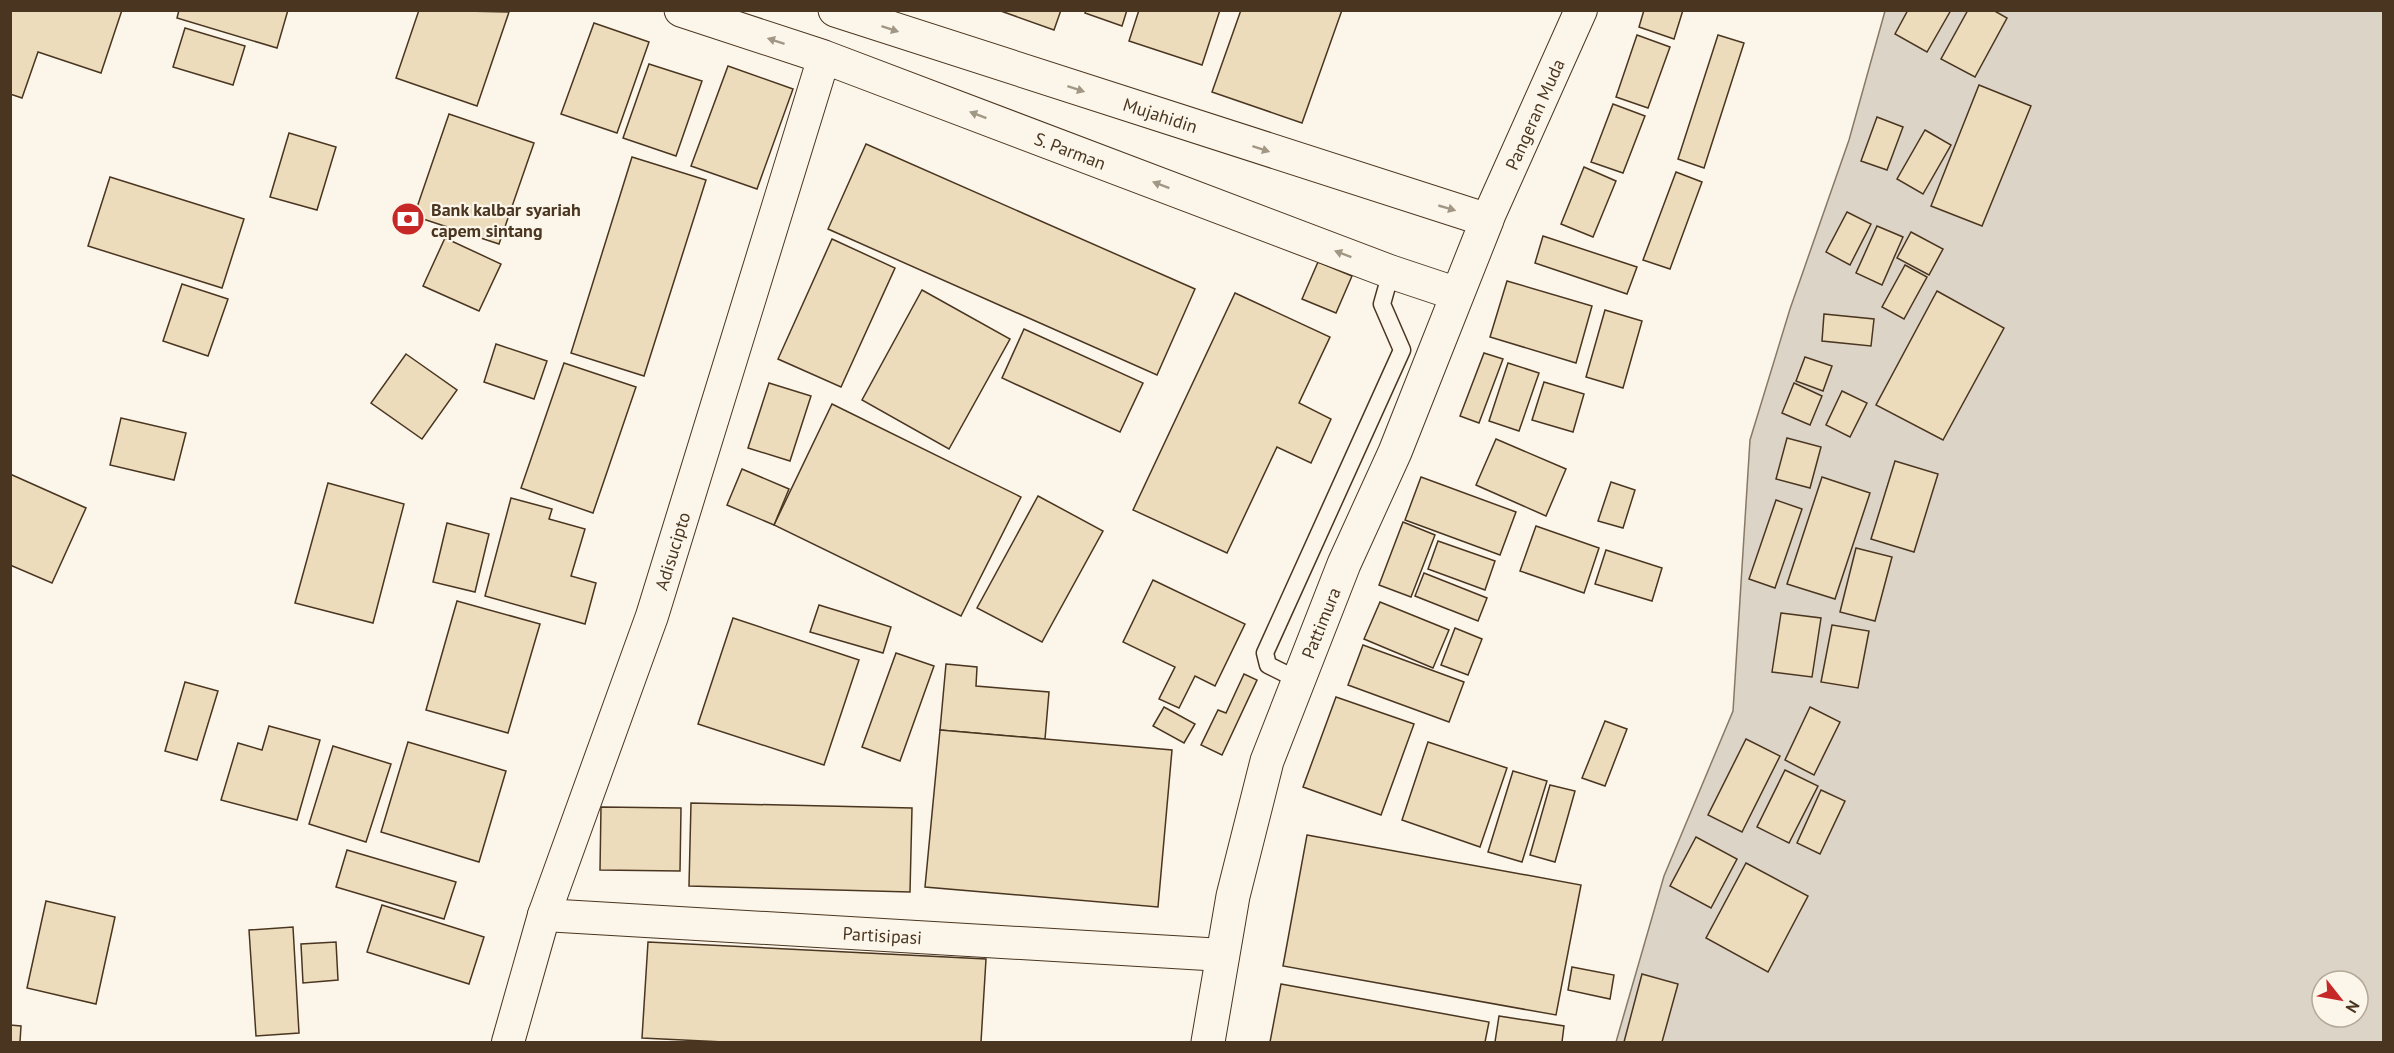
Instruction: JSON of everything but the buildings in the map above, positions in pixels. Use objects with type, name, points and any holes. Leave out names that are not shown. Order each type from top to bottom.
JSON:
[{"type":"main road","name":"S. Parman","points":[[681,10],[824,57],[1391,272],[1457,294]]},
{"type":"main road","name":"Mujahidin","points":[[840,11],[1486,220]]},
{"type":"main road","name":"Pattimura","points":[[1208,1042],[1223,955],[1253,810],[1267,762],[1298,680],[1486,220]]},
{"type":"street","name":"Pangeran Muda","points":[[1486,220],[1581,10]]},
{"type":"street","name":"Adisucipto","points":[[508,1042],[544,915],[652,616],[824,57]]},
{"type":"street","name":"Partisipasi","points":[[544,915],[1223,955]]},
{"type":"lane","points":[[1298,680],[1268,665],[1266,653],[1402,350],[1382,304],[1391,272]]},
{"type":"shaded area","points":[[1885,11],[2383,11],[2383,1042],[1616,1042],[1664,876],[1733,711],[1750,440],[1790,309],[1849,140]]},
{"type":"place","name":"Bank kalbar syariah capem sintang","points":[[408,219]]}]
